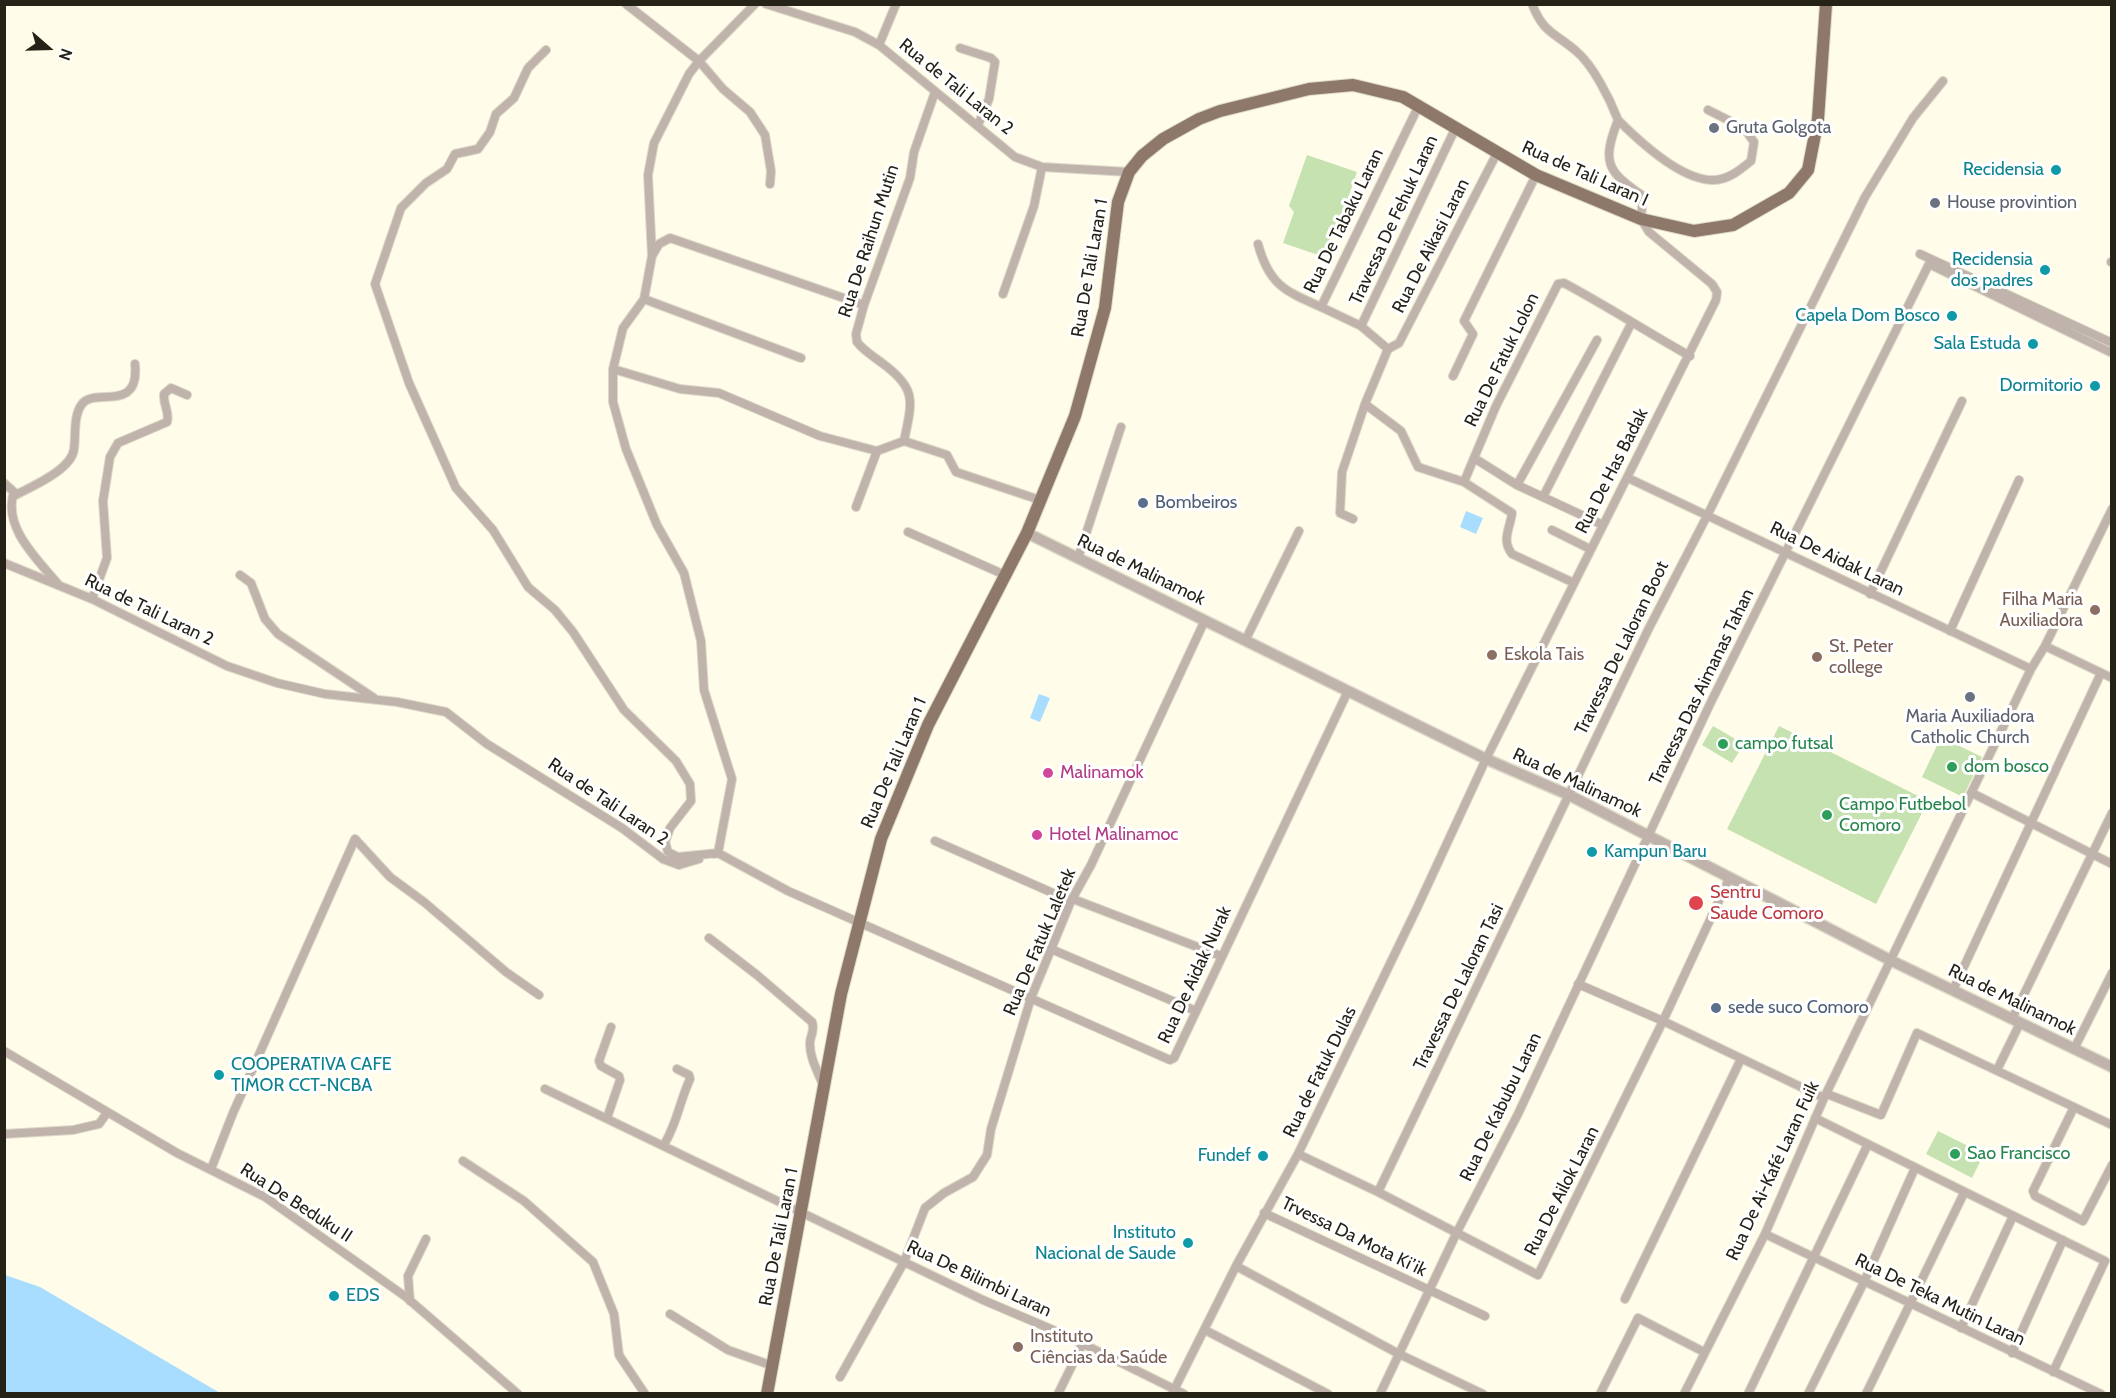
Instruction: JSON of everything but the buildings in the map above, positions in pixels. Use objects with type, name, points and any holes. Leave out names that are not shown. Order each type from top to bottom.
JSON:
[{"type":"main road","name":"Rua de Tali Laran I","points":[[1129,172],[1142,156],[1164,139],[1199,119],[1309,89],[1331,85],[1353,85],[1395,94],[1419,105],[1536,175],[1641,219],[1694,231],[1733,225],[1777,202],[1803,178],[1813,155],[1827,4]]},
{"type":"main road","name":"Rua De Tali Laran 1","points":[[767,1394],[841,994],[881,839],[928,725],[1027,533],[1075,416],[1100,327],[1119,202],[1129,172]]},
{"type":"street","points":[[626,4],[699,61],[723,89],[750,112],[765,135],[771,171],[770,184]]},
{"type":"street","points":[[546,50],[528,68],[514,98],[496,114],[490,132],[478,149],[455,154],[447,169],[426,183],[402,208],[375,284],[409,383],[456,488],[493,530],[528,587],[555,610],[573,632],[624,710],[676,760],[690,784],[691,801],[670,828],[665,842],[668,852],[678,856],[718,853],[732,779],[704,690],[701,641],[684,573],[657,525],[626,449],[613,402],[613,369],[623,328],[644,299],[652,256],[648,175],[654,143],[689,74],[756,4]]},
{"type":"street","name":"Rua de Tali Laran 2","points":[[766,4],[855,32],[879,45],[1015,158],[1042,167],[1129,172]]},
{"type":"street","points":[[879,45],[896,4]]},
{"type":"street","points":[[1532,4],[1539,22],[1584,60],[1611,102],[1618,120],[1666,161],[1692,175],[1714,180],[1734,175],[1751,161],[1754,142],[1744,128],[1708,110]]},
{"type":"street","points":[[960,48],[991,58],[995,62],[989,99],[978,125]]},
{"type":"street","name":"Travessa De Laloran Boot","points":[[1569,795],[1647,630],[1707,516],[1865,197],[1913,118],[1943,81]]},
{"type":"street","name":"Rua De Raihun Mutin","points":[[903,441],[911,401],[910,391],[888,368],[857,342],[856,334],[864,305],[910,178],[914,152],[935,92]]},
{"type":"street","name":"Rua De Tabaku Laran","points":[[1388,349],[1361,326],[1321,307],[1419,105]]},
{"type":"street","points":[[1618,120],[1610,140],[1610,163],[1617,179],[1643,196],[1641,219]]},
{"type":"street","name":"Travessa De Fehuk Laran","points":[[1361,326],[1456,128]]},
{"type":"street","name":"Rua De Aikasi Laran","points":[[1388,349],[1399,343],[1497,153]]},
{"type":"street","points":[[1004,294],[1034,206],[1042,167]]},
{"type":"street","points":[[1453,376],[1473,334],[1464,321],[1536,175]]},
{"type":"street","name":"Rua De Has Badak","points":[[1486,759],[1590,549],[1690,356],[1716,300],[1717,292],[1693,267],[1649,232],[1641,219]]},
{"type":"street","points":[[652,256],[659,244],[670,238],[864,305]]},
{"type":"street","points":[[1258,244],[1263,264],[1281,288],[1321,307]]},
{"type":"street","points":[[1920,254],[2112,343]]},
{"type":"street","name":"Travessa Das Aimanas Tahan","points":[[1649,835],[1710,704],[1929,264],[2112,353]]},
{"type":"street","name":"Rua De Fatuk Lolon","points":[[1474,458],[1496,406],[1558,284],[1564,283],[1614,309],[1631,324],[1690,356]]},
{"type":"street","points":[[644,299],[801,358]]},
{"type":"street","points":[[1543,497],[1631,324]]},
{"type":"street","points":[[1517,485],[1597,340]]},
{"type":"street","points":[[1353,519],[1340,513],[1342,472],[1365,404],[1388,349]]},
{"type":"street","points":[[4,483],[14,492],[14,496],[39,484],[68,461],[74,452],[74,433],[82,404],[88,399],[126,394],[131,389],[135,364]]},
{"type":"street","points":[[613,369],[680,388],[719,393],[820,436],[877,451],[903,441],[947,455],[956,472],[1040,500]]},
{"type":"street","points":[[92,599],[107,558],[103,501],[110,457],[118,443],[167,422],[169,416],[164,394],[171,388],[187,395]]},
{"type":"street","points":[[1870,594],[1962,401]]},
{"type":"street","points":[[1365,404],[1401,431],[1418,467],[1464,482],[1512,513],[1506,538],[1507,547],[1512,554],[1574,583]]},
{"type":"street","points":[[1078,558],[1121,427]]},
{"type":"street","points":[[856,507],[877,451]]},
{"type":"street","points":[[1464,482],[1474,458],[1517,485],[1603,525]]},
{"type":"street","name":"Rua De Aidak Laran","points":[[1628,478],[2031,669]]},
{"type":"street","points":[[1950,631],[2019,480]]},
{"type":"street","points":[[14,492],[10,506],[22,540],[61,587]]},
{"type":"street","name":"Rua De Ai-Kafé Laran Fuik","points":[[1684,1394],[1765,1234],[1815,1118],[1890,960],[2031,669],[2045,646],[2112,509]]},
{"type":"street","points":[[1552,530],[1590,549]]},
{"type":"street","points":[[1245,640],[1299,531]]},
{"type":"street","points":[[908,532],[1005,575]]},
{"type":"street","name":"Rua de Malinamok","points":[[1027,533],[1486,759],[1569,795],[1890,960],[2112,1067]]},
{"type":"street","name":"Rua de Tali Laran 2","points":[[4,563],[92,599],[237,670],[306,690],[446,712],[487,744],[622,828],[663,859],[679,865],[718,853]]},
{"type":"street","points":[[240,575],[250,583],[265,619],[278,634],[377,700]]},
{"type":"street","name":"Rua De Fatuk Laletek","points":[[840,1377],[904,1262],[925,1208],[944,1193],[973,1177],[987,1155],[991,1129],[1031,998],[1072,900],[1205,620]]},
{"type":"street","points":[[2045,646],[2112,678]]},
{"type":"street","points":[[1953,990],[2033,824],[2101,673]]},
{"type":"street","name":"Rua De Aidak Nurak","points":[[718,853],[788,891],[1170,1060],[1174,1058],[1348,691]]},
{"type":"street","name":"Rua de Fatuk Dulas","points":[[1174,1391],[1236,1266],[1298,1154],[1486,759]]},
{"type":"street","points":[[1972,793],[2112,864]]},
{"type":"street","name":"Travessa De Laloran Tasi","points":[[1378,1192],[1569,795]]},
{"type":"street","points":[[1997,1070],[2016,1021],[2112,813]]},
{"type":"street","name":"Rua De Kabubu Laran","points":[[1380,1394],[1457,1232],[1518,1114],[1649,835]]},
{"type":"street","points":[[211,1169],[233,1113],[355,839],[390,877],[424,902],[506,972],[539,995]]},
{"type":"street","points":[[935,841],[1072,900],[1221,957]]},
{"type":"street","name":"Rua De Ailok Laran","points":[[1298,1154],[1378,1192],[1538,1275],[1664,1021],[1729,879]]},
{"type":"street","points":[[709,938],[812,1022],[814,1027],[810,1042],[813,1062],[825,1088]]},
{"type":"street","points":[[1051,949],[1196,1011]]},
{"type":"street","points":[[2074,1049],[2112,973]]},
{"type":"street","points":[[1578,984],[1826,1096],[1881,1115],[1917,1033],[2112,1125]]},
{"type":"street","points":[[607,1118],[620,1080],[619,1076],[601,1066],[599,1061],[611,1027]]},
{"type":"street","name":"Rua De Beduku II","points":[[4,1052],[106,1113],[265,1197],[410,1301],[518,1394]]},
{"type":"street","points":[[1625,1299],[1741,1059]]},
{"type":"street","points":[[664,1145],[676,1124],[683,1095],[690,1079],[689,1075],[677,1069]]},
{"type":"street","name":"Rua De Bilimbi Laran","points":[[545,1089],[1174,1391]]},
{"type":"street","points":[[2074,1107],[2033,1191],[2034,1196],[2083,1221],[2112,1165]]},
{"type":"street","points":[[4,1134],[73,1130],[99,1124],[106,1113]]},
{"type":"street","points":[[1815,1118],[2105,1261],[2054,1372]]},
{"type":"street","points":[[1748,1394],[1868,1144]]},
{"type":"street","points":[[463,1161],[524,1201],[593,1262],[615,1314],[619,1354],[645,1394]]},
{"type":"street","points":[[1808,1394],[1864,1282],[1915,1168]]},
{"type":"street","points":[[1866,1394],[1964,1193]]},
{"type":"street","name":"Trvessa Da Mota Ki’ik","points":[[1264,1213],[1485,1316]]},
{"type":"street","points":[[1961,1328],[2013,1216]]},
{"type":"street","name":"Rua De Teka Mutin Laran","points":[[1765,1234],[2101,1394]]},
{"type":"street","points":[[410,1301],[408,1276],[426,1239]]},
{"type":"street","points":[[2012,1353],[2063,1240]]},
{"type":"street","points":[[1236,1266],[1399,1353],[1483,1394]]},
{"type":"street","points":[[670,1314],[728,1350],[772,1366]]},
{"type":"street","points":[[1600,1394],[1638,1318],[1704,1352]]},
{"type":"street","points":[[1205,1330],[1328,1394]]},
{"type":"street","points":[[1058,1394],[1082,1345]]},
{"type":"street","points":[[1174,1391],[1184,1394]]},
{"type":"green space","points":[[1307,155],[1357,172],[1348,198],[1356,201],[1348,222],[1340,220],[1337,230],[1329,227],[1327,233],[1332,235],[1324,257],[1283,243],[1294,212],[1289,206]]},
{"type":"green space","name":"campo futsal","points":[[1713,726],[1744,744],[1732,763],[1702,745]]},
{"type":"green space","name":"Campo Futbebol Comoro","points":[[1779,726],[1928,801],[1876,904],[1727,829]]},
{"type":"green space","name":"dom bosco","points":[[1941,737],[1982,757],[1963,797],[1922,777]]},
{"type":"green space","name":"Sao Francisco","points":[[1938,1131],[1984,1154],[1972,1178],[1926,1154]]},
{"type":"water","points":[[1466,511],[1483,518],[1476,534],[1460,527]]},
{"type":"water","points":[[1039,694],[1050,698],[1040,722],[1030,718]]},
{"type":"water","points":[[5,1275],[40,1287],[220,1393],[5,1393]]},
{"type":"place","name":"Gruta Golgota","points":[[1714,128]]},
{"type":"place","name":"Recidensia","points":[[2056,170]]},
{"type":"place","name":"House provintion","points":[[1935,203]]},
{"type":"place","name":"Recidensia dos padres","points":[[2045,270]]},
{"type":"place","name":"Capela Dom Bosco","points":[[1952,316]]},
{"type":"place","name":"Sala Estuda","points":[[2033,344]]},
{"type":"place","name":"Dormitorio","points":[[2095,386]]},
{"type":"place","name":"Bombeiros","points":[[1143,503]]},
{"type":"place","name":"Filha Maria Auxiliadora","points":[[2095,610]]},
{"type":"place","name":"Eskola Tais","points":[[1492,655]]},
{"type":"place","name":"St. Peter college","points":[[1817,657]]},
{"type":"place","name":"Maria Auxiliadora Catholic Church","points":[[1970,697]]},
{"type":"place","name":"campo futsal","points":[[1723,744]]},
{"type":"place","name":"dom bosco","points":[[1952,767]]},
{"type":"place","name":"Malinamok","points":[[1048,773]]},
{"type":"place","name":"Campo Futbebol Comoro","points":[[1827,815]]},
{"type":"place","name":"Hotel Malinamoc","points":[[1037,835]]},
{"type":"place","name":"Kampun Baru","points":[[1592,852]]},
{"type":"place","name":"Sentru Saude Comoro","points":[[1696,903]]},
{"type":"place","name":"sede suco Comoro","points":[[1716,1008]]},
{"type":"place","name":"COOPERATIVA CAFE TIMOR CCT-NCBA","points":[[219,1075]]},
{"type":"place","name":"Sao Francisco","points":[[1955,1154]]},
{"type":"place","name":"Fundef","points":[[1263,1156]]},
{"type":"place","name":"Instituto Nacional de Saude","points":[[1188,1243]]},
{"type":"place","name":"EDS","points":[[334,1296]]},
{"type":"place","name":"Instituto Ciências da Saúde","points":[[1018,1347]]}]
